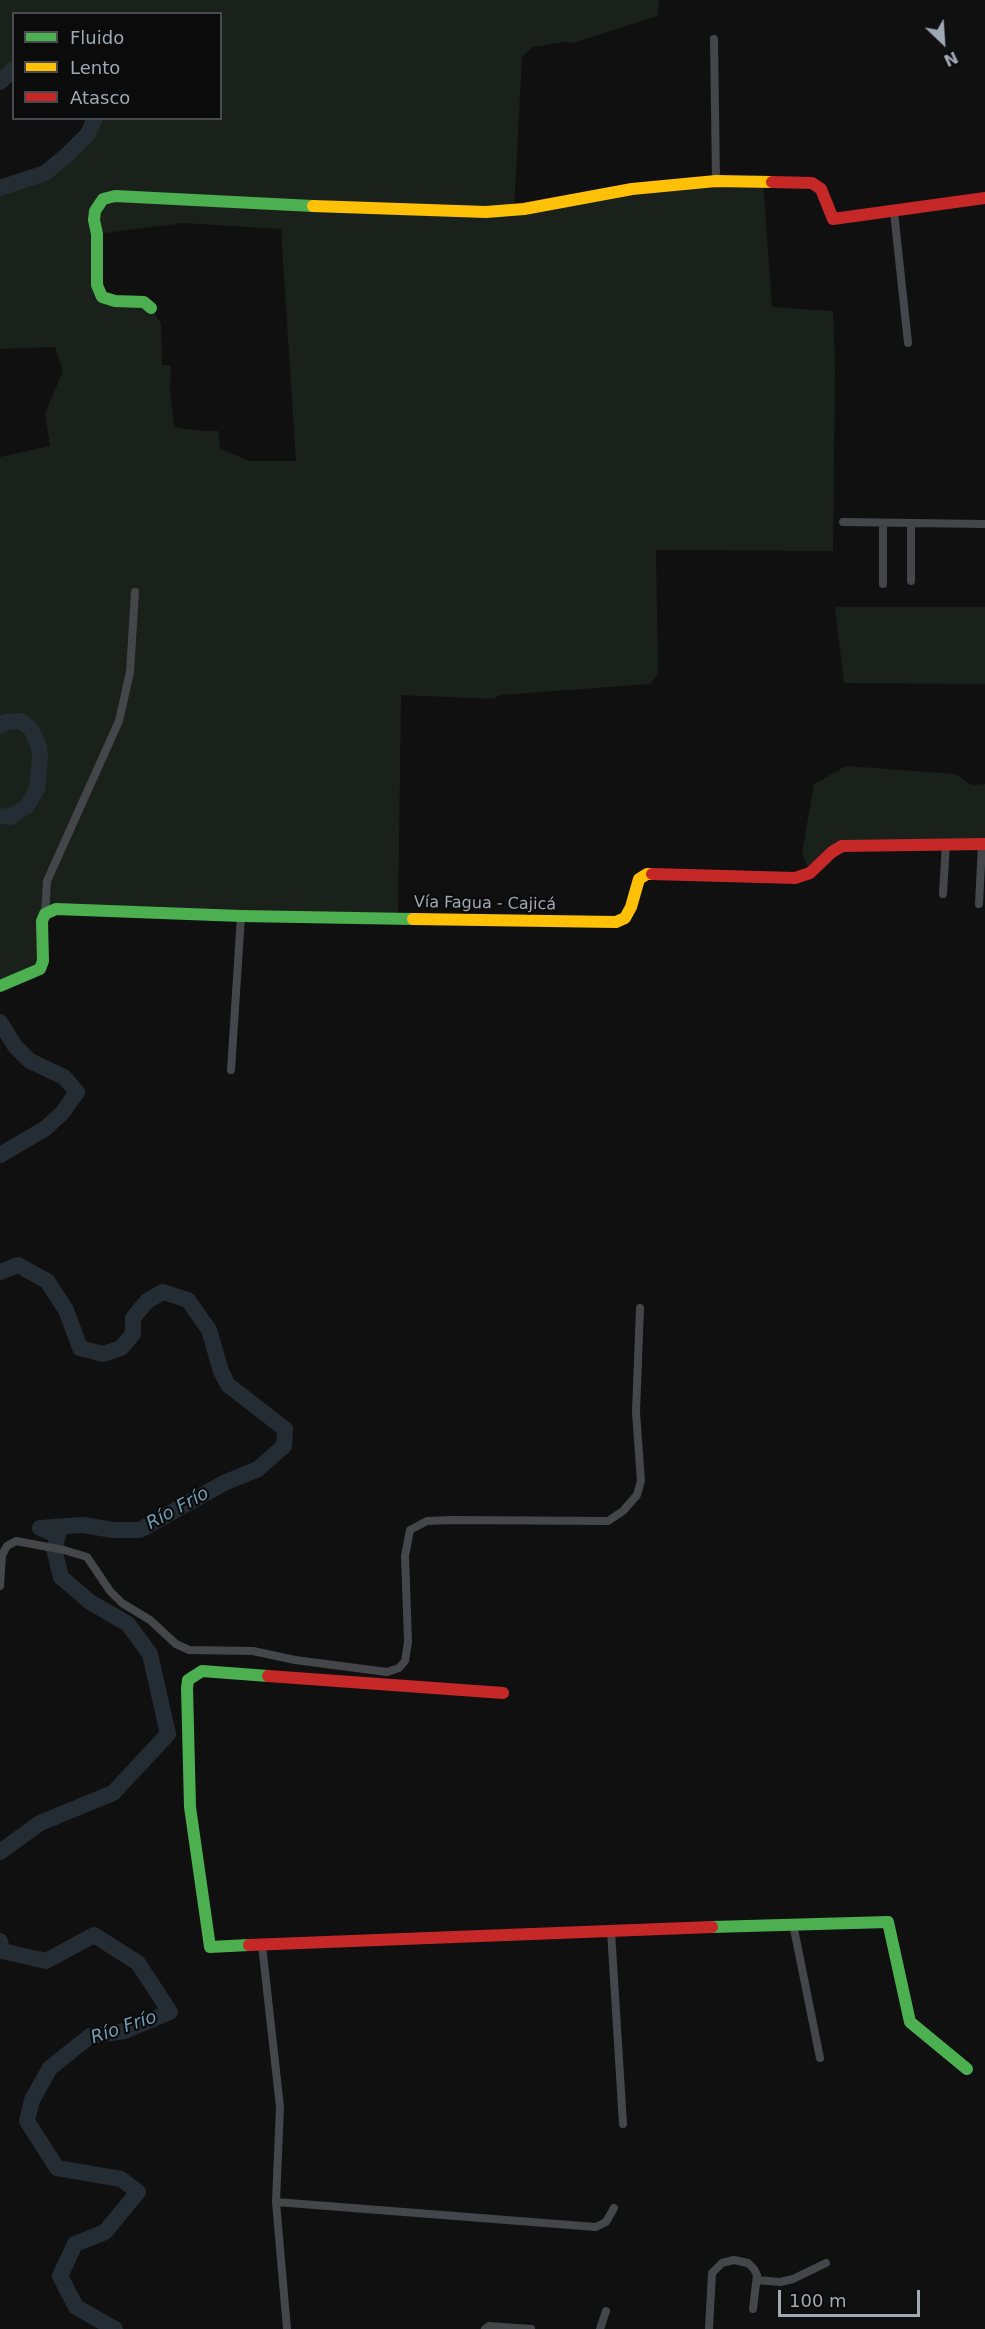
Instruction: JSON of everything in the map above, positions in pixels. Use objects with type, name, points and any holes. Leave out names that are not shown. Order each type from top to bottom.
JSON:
[{"type":"street","points":[[714,39],[716,181]]},
{"type":"street","points":[[151,308],[144,302],[115,301],[102,297],[97,285],[97,234],[94,220],[95,211],[104,199],[115,196],[486,213],[524,209],[632,189],[716,181],[812,183],[821,189],[833,219],[985,198]]},
{"type":"street","points":[[894,212],[908,343]]},
{"type":"street","points":[[843,522],[985,524]]},
{"type":"street","points":[[883,523],[883,584]]},
{"type":"street","points":[[911,523],[911,581]]},
{"type":"street","points":[[0,986],[40,969],[44,961],[42,921],[45,914],[47,881],[119,721],[130,672],[135,592]]},
{"type":"street","points":[[943,894],[946,843]]},
{"type":"street","points":[[979,904],[983,844]]},
{"type":"street","name":"Vía Fagua - Cajicá","points":[[45,914],[56,909],[241,916],[616,922],[625,918],[631,907],[639,879],[648,874],[795,878],[810,873],[832,852],[842,846],[983,844]]},
{"type":"street","points":[[231,1070],[241,916]]},
{"type":"street","points":[[0,1586],[2,1555],[8,1546],[16,1541],[46,1546],[87,1557],[110,1592],[122,1603],[150,1620],[176,1644],[189,1650],[253,1652],[295,1660],[387,1671],[399,1668],[405,1661],[408,1641],[405,1556],[410,1530],[427,1521],[608,1521],[623,1510],[637,1495],[641,1481],[636,1412],[640,1308]]},
{"type":"street","points":[[503,1693],[202,1671],[188,1680],[186,1688],[190,1807],[210,1947],[888,1922],[910,2022],[967,2069]]},
{"type":"street","points":[[793,1924],[820,2058]]},
{"type":"street","points":[[611,1931],[623,2124]]},
{"type":"street","points":[[262,1945],[280,2107],[276,2202],[287,2329]]},
{"type":"street","points":[[276,2202],[596,2228],[606,2222],[614,2208]]},
{"type":"street","points":[[709,2329],[712,2273],[722,2263],[734,2260],[748,2263],[754,2269],[757,2280],[753,2309]]},
{"type":"street","points":[[757,2280],[780,2282],[793,2279],[826,2263]]},
{"type":"street","points":[[600,2329],[606,2311]]},
{"type":"street","points":[[485,2329],[489,2326],[531,2329]]},
{"type":"shaded area","points":[[0,0],[659,0],[657,16],[573,43],[564,42],[533,47],[522,57],[514,210],[632,189],[763,181],[772,307],[833,311],[835,367],[833,551],[656,550],[658,674],[650,684],[500,695],[493,699],[401,695],[398,919],[45,914],[43,961],[0,986],[0,457],[50,446],[45,413],[63,371],[55,347],[0,349],[0,188],[45,173],[88,134],[95,120],[222,120],[222,12],[12,12],[12,70],[0,82]],"holes":[[[183,223],[281,229],[296,461],[248,461],[220,448],[218,431],[174,427],[170,391],[171,365],[162,365],[161,323],[151,308],[102,297],[97,234]]]},
{"type":"shaded area","points":[[835,607],[985,607],[985,684],[844,683]]},
{"type":"shaded area","points":[[846,766],[955,774],[972,785],[985,784],[985,844],[842,846],[810,873],[802,853],[814,784]]},
{"type":"waterway","name":"Río Frío","points":[[0,82],[12,71]]},
{"type":"waterway","name":"Río Frío","points":[[0,188],[45,173],[88,134],[94,120]]},
{"type":"waterway","name":"Río Frío","points":[[0,726],[5,722],[21,721],[32,730],[39,747],[40,758],[37,789],[27,806],[11,817],[0,816]]},
{"type":"waterway","name":"Río Frío","points":[[0,1022],[15,1046],[30,1061],[64,1077],[77,1092],[63,1112],[46,1128],[0,1155]]},
{"type":"waterway","name":"Río Frío","points":[[0,1272],[18,1265],[47,1281],[66,1310],[80,1348],[103,1354],[121,1348],[133,1334],[133,1318],[147,1301],[163,1292],[188,1300],[209,1330],[221,1371],[228,1385],[285,1429],[284,1446],[258,1469],[224,1483],[140,1530],[113,1530],[83,1525],[40,1528],[58,1536],[54,1549],[61,1577],[90,1602],[128,1624],[150,1654],[168,1734],[113,1793],[40,1823],[0,1852]]},
{"type":"waterway","name":"Río Frío","points":[[0,1941],[2,1951],[46,1961],[94,1935],[138,1963],[170,2012],[125,2031],[90,2036],[50,2068],[32,2100],[27,2121],[57,2168],[121,2179],[138,2192],[105,2232],[75,2244],[60,2276],[76,2307],[115,2329]]},
{"type":"traffic: fast","points":[[151,308],[144,302],[115,301],[102,297],[97,285],[97,234],[94,220],[95,211],[103,199],[115,196],[313,206]]},
{"type":"traffic: fast","points":[[0,986],[40,969],[43,961],[42,921],[45,914],[56,909],[241,916],[413,919]]},
{"type":"traffic: fast","points":[[249,1945],[210,1947],[190,1807],[187,1688],[188,1680],[202,1671],[268,1676]]},
{"type":"traffic: fast","points":[[712,1927],[888,1922],[910,2022],[967,2069]]},
{"type":"traffic: slow","points":[[313,206],[486,212],[524,209],[632,189],[716,181],[772,182]]},
{"type":"traffic: slow","points":[[413,919],[616,922],[625,918],[631,907],[639,879],[652,874]]},
{"type":"traffic: jam","points":[[772,182],[812,183],[821,189],[833,219],[985,198]]},
{"type":"traffic: jam","points":[[652,874],[795,878],[810,873],[832,852],[842,846],[985,844]]},
{"type":"traffic: jam","points":[[268,1676],[503,1693]]},
{"type":"traffic: jam","points":[[249,1945],[712,1927]]}]
